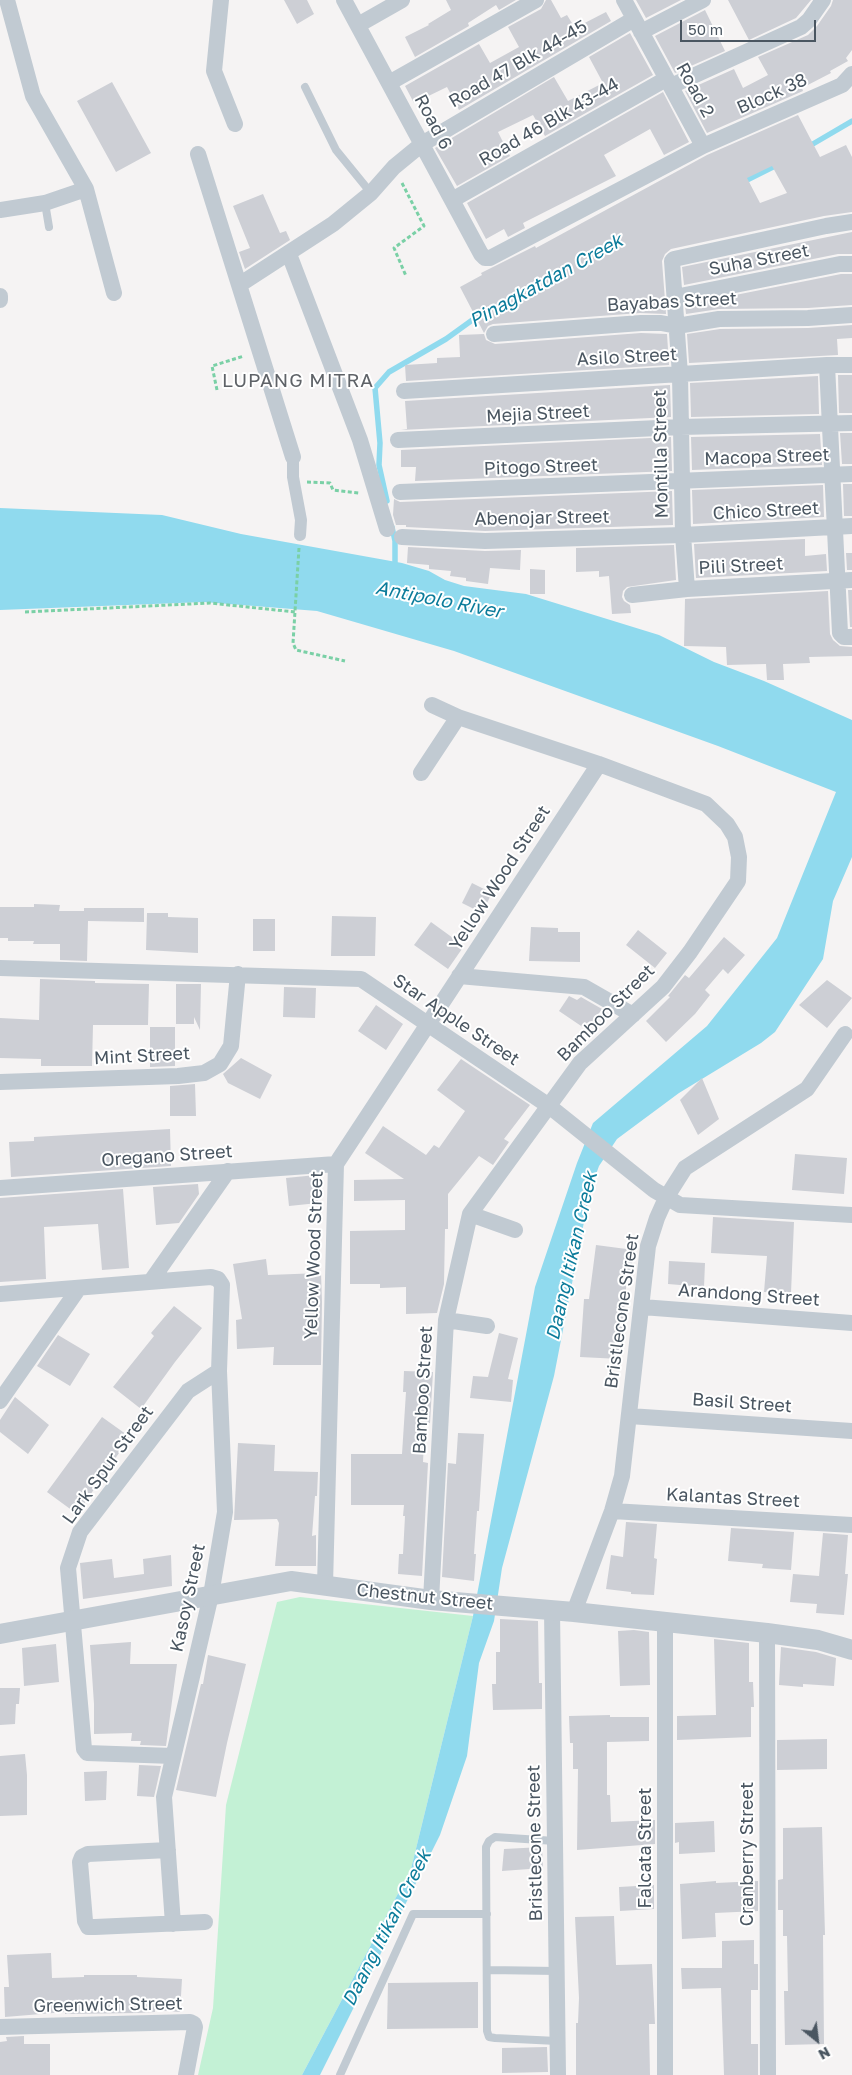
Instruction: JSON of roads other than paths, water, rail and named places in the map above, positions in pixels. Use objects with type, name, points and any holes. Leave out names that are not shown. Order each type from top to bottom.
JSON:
[{"type":"street","points":[[7,0],[33,96],[86,188],[114,293]]},
{"type":"street","points":[[221,0],[214,72],[235,124]]},
{"type":"street","name":"Road 6","points":[[344,0],[481,254],[485,258],[490,258]]},
{"type":"street","points":[[358,26],[402,0]]},
{"type":"street","points":[[389,82],[536,0]]},
{"type":"street","name":"Road 2","points":[[624,0],[703,146]]},
{"type":"street","name":"Road 47 Blk 44-45","points":[[239,285],[333,224],[371,193],[394,167],[422,144],[638,26],[703,0]]},
{"type":"street","name":"Road 46 Blk 43-44","points":[[452,200],[669,82],[801,27],[809,20],[823,0]]},
{"type":"street","name":"Block 38","points":[[490,258],[703,146],[842,85],[852,74]]},
{"type":"street","points":[[198,154],[293,457],[294,481],[302,520],[300,535]]},
{"type":"street","points":[[0,210],[45,203],[86,188]]},
{"type":"street","name":"Montilla Street","points":[[687,589],[683,535],[680,375],[671,266],[674,259],[852,222]]},
{"type":"street","points":[[289,254],[360,440],[387,529]]},
{"type":"street","name":"Suha Street","points":[[675,297],[840,264],[852,264]]},
{"type":"street","name":"Bayabas Street","points":[[494,334],[661,323],[677,326],[719,319],[852,316]]},
{"type":"street","points":[[827,365],[834,527],[844,580],[840,633],[848,637]]},
{"type":"street","name":"Asilo Street","points":[[404,391],[852,365]]},
{"type":"street","points":[[680,427],[852,423]]},
{"type":"street","name":"Mejia Street","points":[[398,440],[680,427]]},
{"type":"street","name":"Macopa Street","points":[[683,480],[852,474]]},
{"type":"street","name":"Pitogo Street","points":[[400,492],[683,480]]},
{"type":"street","name":"Chico Street","points":[[683,535],[852,526]]},
{"type":"street","name":"Abenojar Street","points":[[402,537],[485,541],[683,535]]},
{"type":"street","name":"Pili Street","points":[[632,595],[687,589],[844,580]]},
{"type":"street","name":"Bamboo Street","points":[[431,1600],[446,1320],[470,1214],[580,1063],[664,987],[738,880],[739,857],[735,837],[727,824],[706,804],[599,764],[458,717],[432,705]]},
{"type":"street","points":[[421,773],[458,717]]},
{"type":"street","name":"Yellow Wood Street","points":[[325,1585],[336,1164],[599,764]]},
{"type":"street","name":"Star Apple Street","points":[[0,968],[361,979],[426,1025],[549,1106],[660,1194],[680,1205],[852,1215]]},
{"type":"street","name":"Mint Street","points":[[0,1082],[178,1076],[204,1073],[220,1064],[231,1046],[238,974]]},
{"type":"street","points":[[459,976],[584,987],[633,1015]]},
{"type":"street","name":"Bristlecone Street","points":[[574,1612],[612,1511],[622,1476],[648,1246],[657,1218],[660,1194],[684,1168],[807,1089],[846,1034]]},
{"type":"street","name":"Oregano Street","points":[[0,1188],[336,1164]]},
{"type":"street","points":[[0,1294],[151,1281],[228,1171]]},
{"type":"street","points":[[470,1214],[515,1230]]},
{"type":"street","name":"Kasoy Street","points":[[151,1281],[211,1277],[218,1279],[222,1285],[219,1371],[225,1512],[211,1595],[164,1797],[173,1924]]},
{"type":"street","points":[[0,1401],[79,1288]]},
{"type":"street","name":"Arandong Street","points":[[642,1307],[852,1323]]},
{"type":"street","points":[[446,1320],[487,1326]]},
{"type":"street","name":"Lark Spur Street","points":[[173,1756],[87,1753],[84,1749],[68,1568],[80,1532],[188,1391],[219,1371]]},
{"type":"street","name":"Basil Street","points":[[629,1416],[852,1431]]},
{"type":"street","name":"Kalantas Street","points":[[612,1511],[852,1525]]},
{"type":"street","name":"Chestnut Street","points":[[0,1634],[290,1581],[431,1600],[574,1612],[767,1633],[818,1640],[852,1650]]},
{"type":"street","name":"Bristlecone Street","points":[[552,1610],[558,2075]]},
{"type":"street","name":"Falcata Street","points":[[665,1622],[666,2075]]},
{"type":"street","name":"Cranberry Street","points":[[767,1633],[768,2075]]},
{"type":"street","points":[[168,1850],[88,1854],[82,1857],[80,1862],[85,1921],[88,1927],[205,1922]]},
{"type":"street","name":"Greenwich Street","points":[[0,2027],[190,2022],[195,2027],[186,2075]]},
{"type":"lane","points":[[305,87],[336,150],[371,193]]},
{"type":"lane","points":[[45,203],[50,227]]},
{"type":"lane","points":[[555,1841],[495,1837],[489,1841],[486,1847],[487,2032],[488,2037],[557,2041]]},
{"type":"lane","points":[[340,2075],[413,1914],[487,1914]]},
{"type":"lane","points":[[488,1970],[558,1970]]},
{"type":"water","points":[[0,508],[162,515],[241,534],[402,563],[429,571],[445,580],[464,586],[526,594],[659,635],[714,662],[764,681],[852,720],[852,857],[833,901],[823,959],[775,1032],[761,1043],[679,1093],[617,1139],[599,1166],[590,1191],[554,1376],[502,1568],[494,1621],[479,1663],[467,1756],[440,1835],[320,2075],[302,2075],[411,1869],[473,1616],[535,1287],[577,1163],[593,1123],[707,1026],[777,938],[836,792],[718,746],[454,651],[317,611],[204,602],[0,610]]},
{"type":"waterway","name":"Pinagkatdan Creek","points":[[806,148],[852,121]]},
{"type":"waterway","name":"Pinagkatdan Creek","points":[[743,182],[779,164]]},
{"type":"waterway","name":"Pinagkatdan Creek","points":[[387,501],[379,465],[380,443],[375,388],[389,372],[446,339],[482,313]]},
{"type":"waterway","name":"Pinagkatdan Creek","points":[[392,527],[395,541],[395,568]]},
{"type":"district","name":"LUPANG MITRA","points":[[298,381]]},
{"type":"water label","name":"Antipolo River","points":[[439,600]]},
{"type":"water label","name":"Daang Itikan Creek","points":[[572,1256]]},
{"type":"water label","name":"Daang Itikan Creek","points":[[387,1928]]}]
